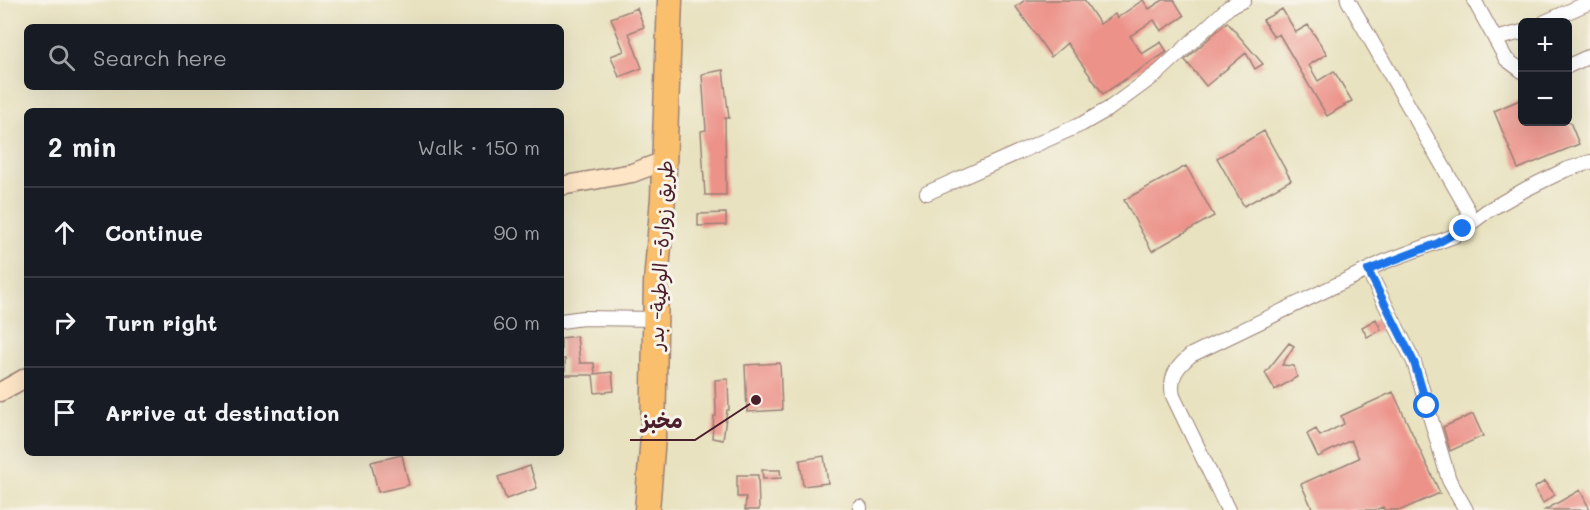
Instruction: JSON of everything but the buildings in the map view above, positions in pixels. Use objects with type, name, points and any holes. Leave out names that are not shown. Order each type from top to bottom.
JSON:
[{"type":"highway","name":"طريق زوارة- الوطية- بدر","points":[[647,510],[670,0]]},
{"type":"street","points":[[927,193],[1082,124],[1110,108],[1159,72],[1226,4],[1244,0]]},
{"type":"street","points":[[1348,0],[1468,210],[1467,225]]},
{"type":"street","points":[[1474,0],[1506,59],[1518,68]]},
{"type":"street","points":[[1554,18],[1590,2]]},
{"type":"street","points":[[1495,39],[1518,33]]},
{"type":"street","points":[[1572,64],[1590,56]]},
{"type":"street","points":[[564,185],[632,173],[664,161]]},
{"type":"street","points":[[1228,510],[1173,396],[1172,376],[1178,366],[1191,354],[1368,270],[1436,244],[1488,211],[1565,170],[1590,162]]},
{"type":"street","points":[[1468,210],[1488,211]]},
{"type":"street","points":[[1368,270],[1414,362],[1449,480],[1466,510]]},
{"type":"street","points":[[564,321],[583,318],[655,319]]},
{"type":"street","points":[[0,392],[24,379]]},
{"type":"place","name":"مخبز","points":[[756,400]]},
{"type":"route","points":[[1427,406],[1414,362],[1397,323],[1368,270],[1436,244],[1463,229]]}]
